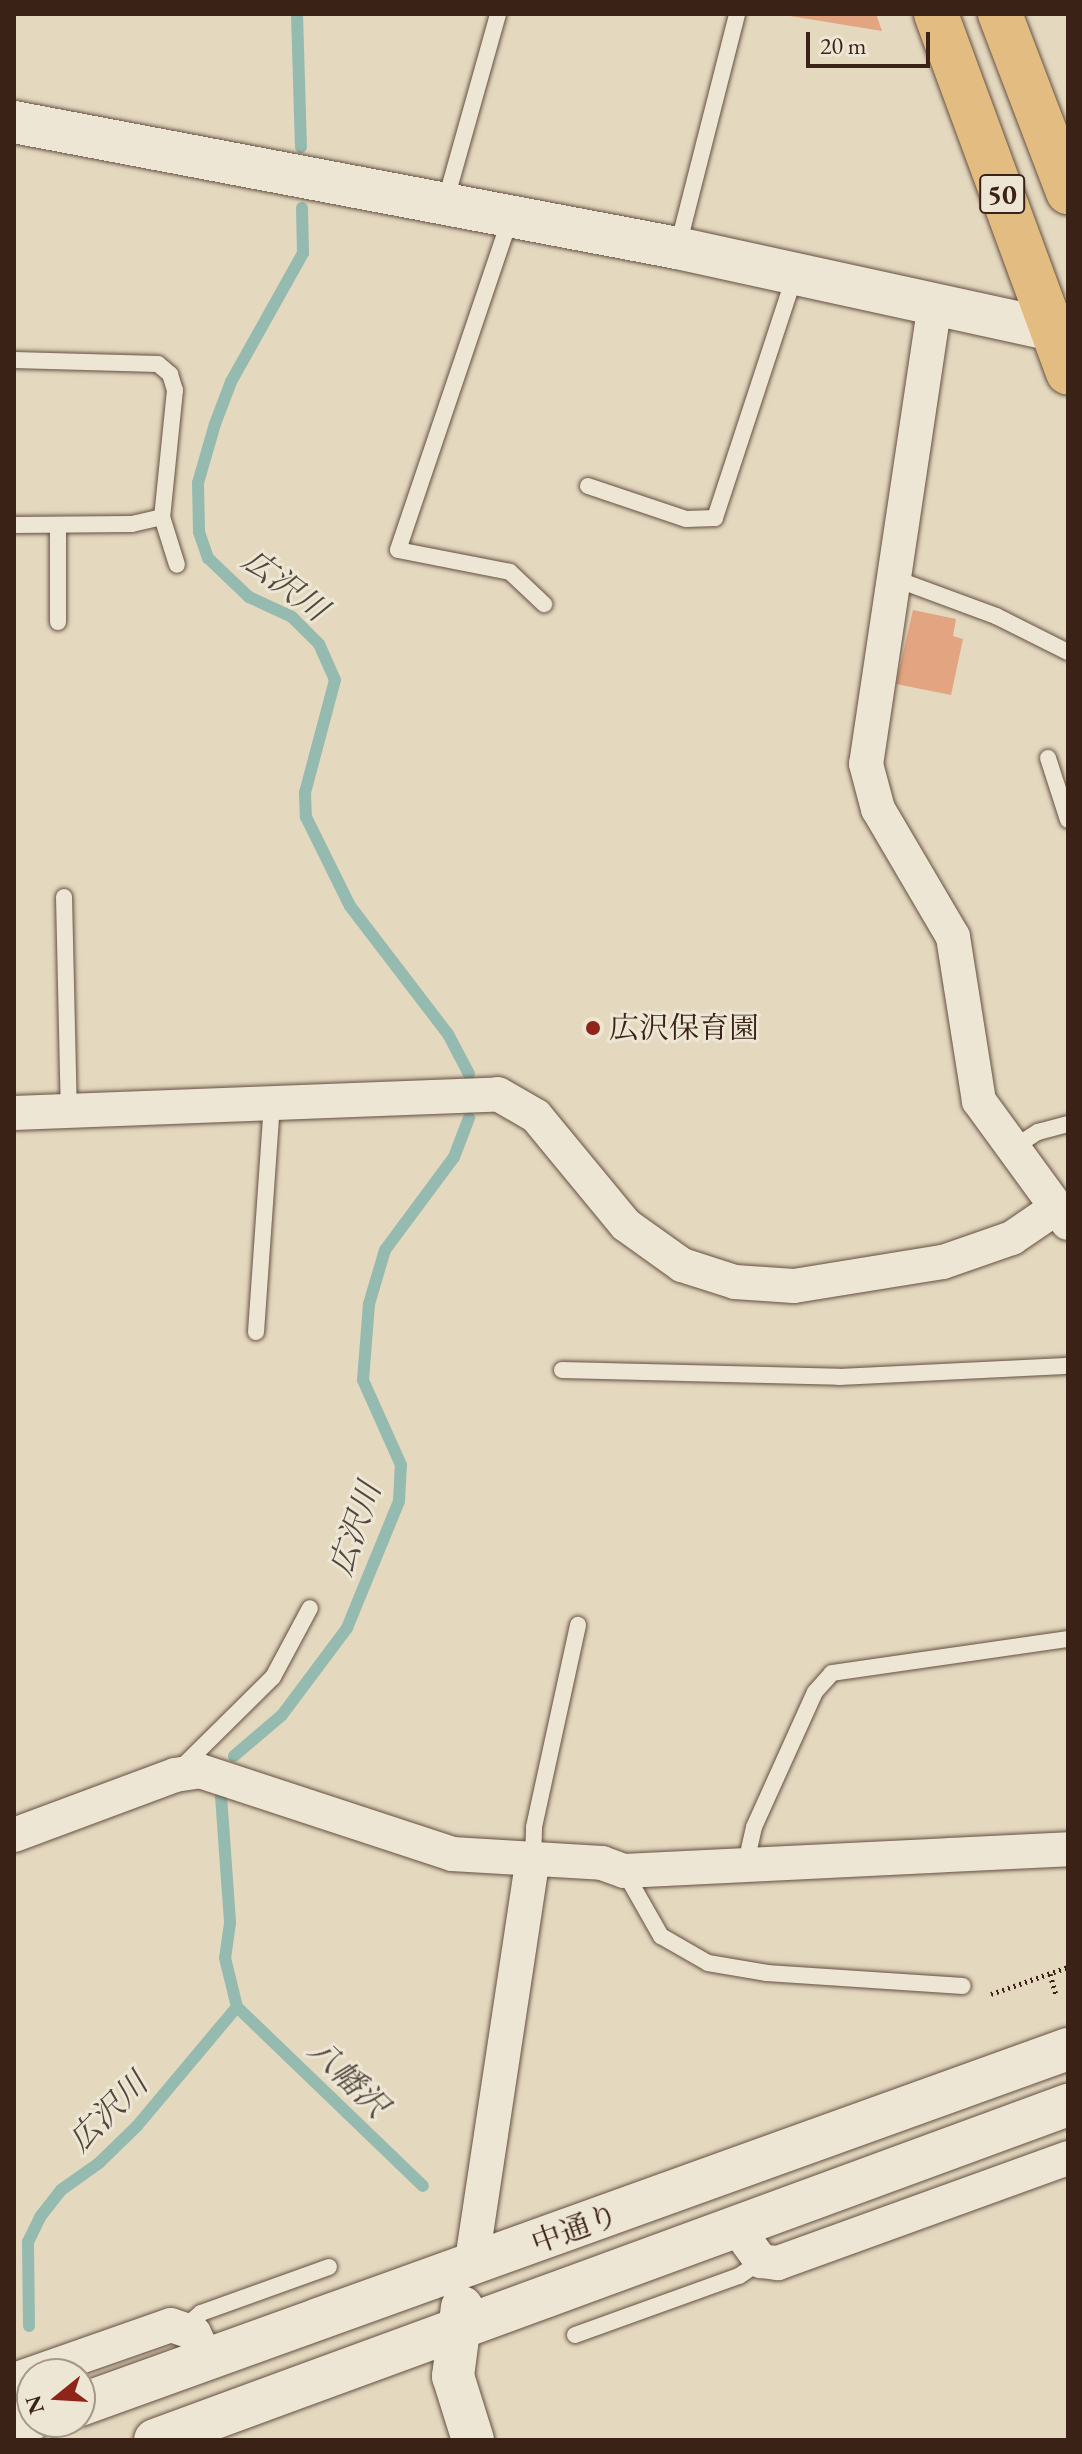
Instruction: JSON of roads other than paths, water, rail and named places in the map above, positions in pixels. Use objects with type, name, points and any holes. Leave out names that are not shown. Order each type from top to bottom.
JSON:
[{"type":"highway","name":"50","points":[[936,14],[1060,331],[1068,373]]},
{"type":"highway","name":"50","points":[[1000,14],[1068,192]]},
{"type":"street","points":[[14,122],[510,219],[677,248],[1060,331]]},
{"type":"street","points":[[14,1113],[498,1094],[536,1116],[626,1225],[682,1265],[735,1282],[794,1286],[943,1262],[1012,1238],[1062,1216],[979,1101],[953,937],[878,809],[869,785],[868,739],[896,579],[935,303]]},
{"type":"street","points":[[14,1835],[175,1775],[200,1771],[452,1854],[602,1863],[624,1871],[744,1869],[1068,1849]]},
{"type":"street","points":[[473,2440],[453,2376],[457,2331],[471,2267],[533,1859]]},
{"type":"street","name":"中通り","points":[[96,2396],[196,2343],[471,2267],[1068,2049]]},
{"type":"street","name":"中通り","points":[[155,2440],[457,2331],[749,2244],[1068,2105]]},
{"type":"street","points":[[749,2244],[778,2263],[1065,2166]]},
{"type":"street","points":[[14,2380],[151,2329],[196,2343]]},
{"type":"lane","points":[[444,205],[498,14]]},
{"type":"lane","points":[[677,248],[737,14]]},
{"type":"lane","points":[[510,219],[398,550],[510,572],[544,604]]},
{"type":"lane","points":[[588,486],[686,519],[715,518],[795,273]]},
{"type":"lane","points":[[14,360],[158,364],[170,374],[175,390],[162,517],[177,565]]},
{"type":"lane","points":[[14,525],[132,524],[162,517]]},
{"type":"lane","points":[[58,527],[58,622]]},
{"type":"lane","points":[[896,579],[996,616],[1068,652]]},
{"type":"lane","points":[[1048,758],[1068,820]]},
{"type":"lane","points":[[64,897],[69,1110]]},
{"type":"lane","points":[[256,1332],[272,1101]]},
{"type":"lane","points":[[1013,1148],[1038,1132],[1068,1124]]},
{"type":"lane","points":[[562,1370],[839,1377],[1068,1366]]},
{"type":"lane","points":[[175,1775],[273,1677],[310,1608]]},
{"type":"lane","points":[[533,1859],[534,1827],[578,1625]]},
{"type":"lane","points":[[744,1869],[760,1813],[815,1692],[832,1673],[1068,1639]]},
{"type":"lane","points":[[624,1871],[661,1936],[708,1963],[767,1973],[963,1986]]},
{"type":"lane","points":[[575,2335],[739,2276],[749,2244]]},
{"type":"lane","points":[[196,2343],[201,2313],[329,2267]]},
{"type":"waterway","name":"広沢川","points":[[297,14],[301,147]]},
{"type":"waterway","name":"広沢川","points":[[302,208],[303,253],[231,382],[215,424],[198,483],[199,532],[208,558],[249,597],[292,617],[319,644],[335,680],[305,793],[306,817],[350,906],[448,1034],[469,1074]]},
{"type":"waterway","name":"広沢川","points":[[234,1756],[282,1715],[347,1628],[399,1501],[401,1465],[363,1380],[369,1304],[385,1250],[454,1157],[469,1118]]},
{"type":"waterway","name":"八幡沢","points":[[221,1796],[230,1923],[225,1958],[237,2007],[423,2186]]},
{"type":"waterway","name":"広沢川","points":[[29,2326],[28,2242],[40,2217],[61,2190],[99,2163],[137,2126],[237,2007]]},
{"type":"place","name":"広沢保育園","points":[[593,1028]]}]
